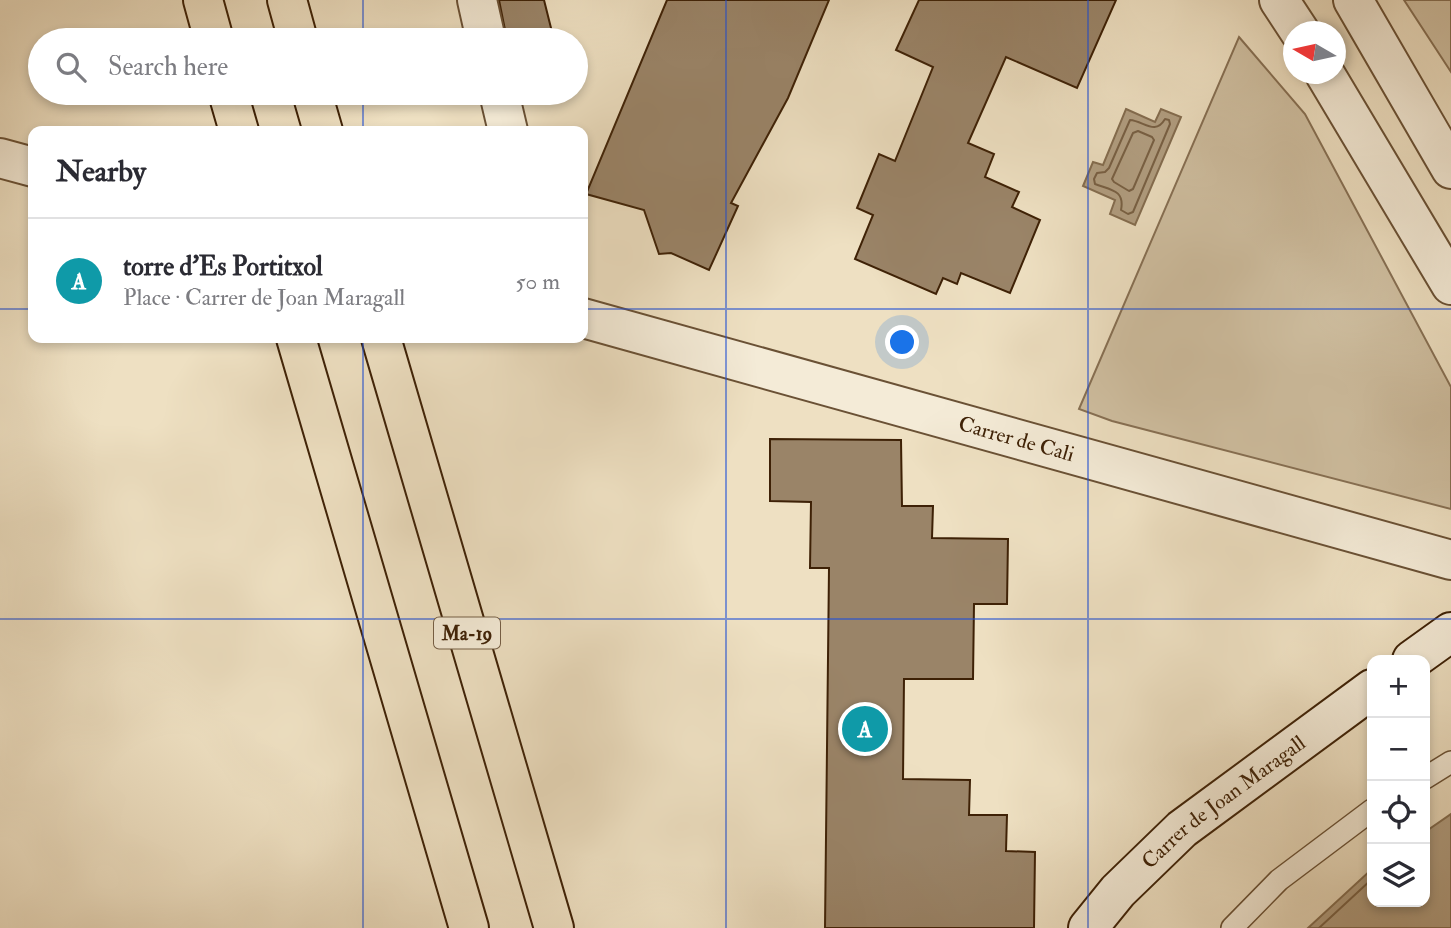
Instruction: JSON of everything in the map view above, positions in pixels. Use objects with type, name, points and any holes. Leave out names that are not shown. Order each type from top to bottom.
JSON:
[{"type":"highway","points":[[203,0],[211,28]]},
{"type":"highway","points":[[287,0],[295,28]]},
{"type":"highway","points":[[232,105],[238,126]]},
{"type":"highway","points":[[315,105],[322,126]]},
{"type":"highway","points":[[297,343],[468,928]]},
{"type":"highway","name":"Ma-19","points":[[382,343],[554,928]]},
{"type":"street","points":[[477,0],[483,28]]},
{"type":"street","points":[[1279,0],[1293,21]]},
{"type":"street","points":[[1353,0],[1451,169]]},
{"type":"street","points":[[1331,84],[1451,285]]},
{"type":"street","points":[[502,105],[507,126]]},
{"type":"street","points":[[0,158],[28,166]]},
{"type":"street","name":"Carrer de Cali","points":[[588,319],[1451,560]]},
{"type":"street","points":[[1419,655],[1451,632]]},
{"type":"street","name":"Carrer de Joan Maragall","points":[[1088,928],[1118,891],[1182,829],[1367,694]]},
{"type":"lane","points":[[1430,775],[1451,762]]},
{"type":"lane","points":[[1232,928],[1279,880],[1367,814]]},
{"type":"shaded area","points":[[1404,0],[1451,0],[1451,72]]},
{"type":"shaded area","points":[[1239,37],[1305,114],[1451,387],[1451,509],[1112,421],[1079,409]]},
{"type":"water","points":[[1126,109],[1155,122],[1161,109],[1181,117],[1135,225],[1110,214],[1115,200],[1083,186],[1093,162],[1103,165]]},
{"type":"water","points":[[1451,814],[1451,928],[1308,928],[1367,874],[1367,907],[1430,907],[1430,829]]},
{"type":"building","points":[[499,0],[544,0],[551,28],[505,28]]},
{"type":"building","points":[[667,0],[829,0],[788,98],[731,203],[738,206],[709,270],[671,253],[659,254],[644,210],[588,195]]},
{"type":"building","points":[[919,0],[1116,0],[1077,88],[1006,57],[968,143],[994,154],[985,177],[1019,192],[1012,207],[1040,220],[1010,293],[961,273],[957,284],[943,278],[936,294],[855,259],[873,215],[857,208],[879,154],[895,161],[933,67],[896,50]]},
{"type":"building","points":[[770,439],[901,440],[902,506],[933,506],[932,538],[1008,539],[1007,604],[974,604],[973,679],[904,679],[903,779],[970,780],[969,815],[1007,815],[1006,851],[1035,852],[1034,928],[825,928],[829,568],[810,568],[811,502],[770,501]]},
{"type":"place","name":"torre d'Es Portitxol","points":[[865,729]]}]
